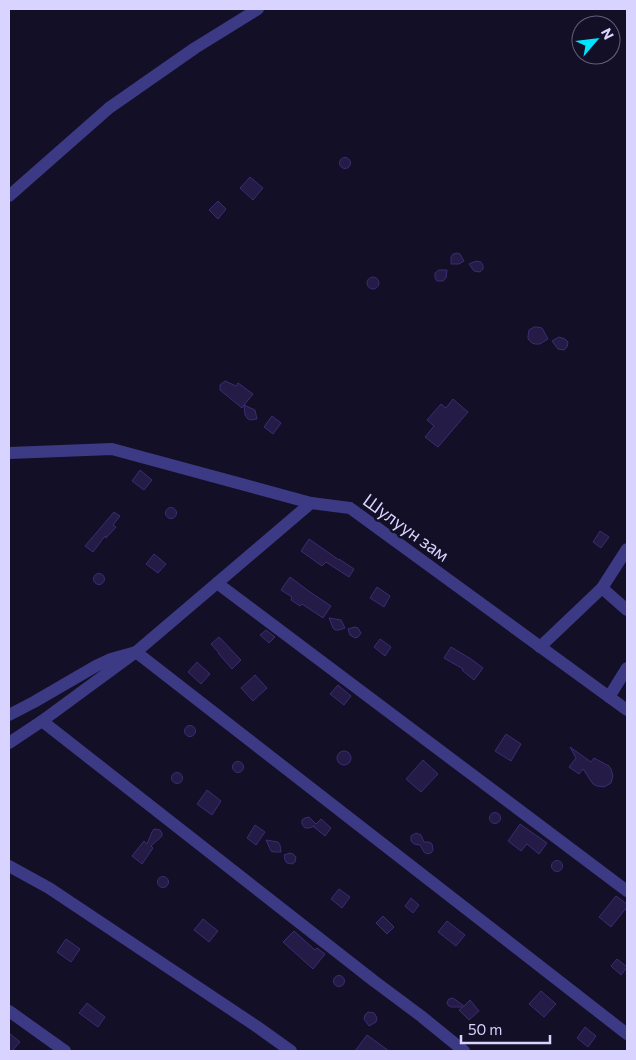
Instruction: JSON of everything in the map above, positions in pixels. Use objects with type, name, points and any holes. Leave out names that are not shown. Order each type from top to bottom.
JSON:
[{"type":"street","points":[[9,196],[110,108],[195,48],[258,9]]},
{"type":"street","name":"Шулуун зам","points":[[9,453],[112,449],[311,503],[350,508],[627,710]]},
{"type":"street","points":[[9,743],[136,652],[311,503]]},
{"type":"street","points":[[540,647],[602,588],[627,549]]},
{"type":"street","points":[[217,583],[627,891]]},
{"type":"street","points":[[602,588],[627,610]]},
{"type":"street","points":[[9,715],[96,666],[111,659],[136,652]]},
{"type":"street","points":[[136,652],[627,1034]]},
{"type":"street","points":[[609,697],[627,668]]},
{"type":"street","points":[[42,721],[464,1051]]},
{"type":"street","points":[[9,866],[49,888],[291,1051]]},
{"type":"street","points":[[9,1011],[66,1051]]},
{"type":"building","points":[[345,157],[351,163],[345,169],[339,163]]},
{"type":"building","points":[[250,177],[263,188],[253,200],[240,188]]},
{"type":"building","points":[[218,201],[226,209],[218,219],[209,210]]},
{"type":"building","points":[[457,253],[460,254],[464,261],[459,264],[451,264],[451,257]]},
{"type":"building","points":[[476,261],[481,262],[483,265],[483,269],[480,272],[474,271],[469,264]]},
{"type":"building","points":[[439,270],[447,270],[446,278],[443,281],[437,281],[435,278],[435,273]]},
{"type":"building","points":[[373,277],[379,283],[373,289],[367,283]]},
{"type":"building","points":[[534,327],[542,328],[548,339],[540,344],[532,343],[528,336],[529,330]]},
{"type":"building","points":[[559,337],[568,342],[564,350],[558,349],[552,341]]},
{"type":"building","points":[[225,381],[236,386],[238,383],[253,394],[242,408],[220,390],[220,385]]},
{"type":"building","points":[[453,399],[468,412],[438,447],[425,437],[434,426],[427,420],[441,404],[446,408]]},
{"type":"building","points":[[244,405],[255,410],[257,419],[250,420],[247,418]]},
{"type":"building","points":[[272,416],[281,423],[273,434],[264,427]]},
{"type":"building","points":[[140,470],[152,480],[144,490],[132,481]]},
{"type":"building","points":[[171,507],[177,513],[171,519],[165,513]]},
{"type":"building","points":[[114,512],[120,516],[113,525],[116,527],[106,538],[105,536],[93,552],[85,546]]},
{"type":"building","points":[[600,531],[609,537],[601,548],[593,542]]},
{"type":"building","points":[[309,539],[354,569],[349,577],[326,562],[322,566],[301,551]]},
{"type":"building","points":[[154,554],[166,564],[158,573],[146,564]]},
{"type":"building","points":[[99,573],[105,579],[99,585],[93,579]]},
{"type":"building","points":[[290,577],[331,606],[323,618],[302,604],[300,606],[291,600],[292,597],[281,590]]},
{"type":"building","points":[[377,587],[390,596],[384,607],[370,598]]},
{"type":"building","points":[[329,618],[341,620],[345,628],[335,630]]},
{"type":"building","points":[[355,627],[361,633],[355,638],[350,635],[348,629]]},
{"type":"building","points":[[266,630],[275,637],[269,643],[260,635]]},
{"type":"building","points":[[219,637],[241,660],[232,669],[211,644]]},
{"type":"building","points":[[380,639],[391,647],[385,656],[374,647]]},
{"type":"building","points":[[451,647],[483,668],[474,680],[463,669],[444,658]]},
{"type":"building","points":[[197,662],[210,674],[201,684],[188,672]]},
{"type":"building","points":[[255,675],[267,688],[253,701],[241,688]]},
{"type":"building","points":[[338,685],[351,696],[344,705],[330,694]]},
{"type":"building","points":[[190,725],[196,731],[190,737],[184,731]]},
{"type":"building","points":[[506,734],[521,744],[511,761],[495,751]]},
{"type":"building","points":[[570,747],[591,762],[594,758],[609,766],[613,776],[611,783],[604,787],[597,786],[593,784],[583,769],[579,774],[569,767],[576,758]]},
{"type":"building","points":[[344,751],[349,753],[351,758],[349,763],[344,765],[339,763],[337,758],[339,753]]},
{"type":"building","points":[[423,760],[438,774],[421,792],[406,779]]},
{"type":"building","points":[[238,761],[244,767],[238,773],[232,767]]},
{"type":"building","points":[[177,772],[183,778],[177,784],[171,778]]},
{"type":"building","points":[[207,790],[221,801],[212,815],[197,804]]},
{"type":"building","points":[[495,812],[501,818],[495,824],[489,818]]},
{"type":"building","points":[[309,817],[316,824],[321,819],[331,828],[325,836],[315,826],[305,828],[302,820]]},
{"type":"building","points":[[520,824],[547,843],[539,854],[527,844],[521,851],[508,841]]},
{"type":"building","points":[[255,825],[265,832],[256,845],[247,838]]},
{"type":"building","points":[[154,829],[160,830],[162,836],[151,846],[153,848],[142,864],[132,856],[144,841],[147,844]]},
{"type":"building","points":[[416,833],[421,835],[424,842],[432,844],[433,850],[431,853],[427,854],[420,845],[414,844],[411,841],[411,836]]},
{"type":"building","points":[[266,840],[278,842],[281,852],[271,851]]},
{"type":"building","points":[[290,853],[296,857],[295,862],[292,864],[287,863],[284,855]]},
{"type":"building","points":[[557,860],[563,866],[557,872],[551,866]]},
{"type":"building","points":[[163,876],[169,882],[163,888],[157,882]]},
{"type":"building","points":[[339,889],[350,897],[342,908],[331,899]]},
{"type":"building","points":[[616,896],[627,904],[627,907],[611,927],[599,917]]},
{"type":"building","points":[[411,898],[419,905],[413,913],[405,906]]},
{"type":"building","points":[[383,916],[394,927],[387,934],[376,923]]},
{"type":"building","points":[[203,919],[218,931],[209,942],[194,930]]},
{"type":"building","points":[[447,921],[465,935],[456,946],[438,932]]},
{"type":"building","points":[[294,931],[315,950],[317,948],[325,954],[313,969],[283,942]]},
{"type":"building","points":[[66,939],[80,949],[71,962],[57,952]]},
{"type":"building","points":[[617,959],[627,967],[621,975],[611,966]]},
{"type":"building","points":[[339,975],[345,981],[339,987],[333,981]]},
{"type":"building","points":[[541,991],[556,1004],[544,1017],[529,1004]]},
{"type":"building","points":[[453,998],[464,1006],[470,1000],[479,1011],[469,1020],[459,1010],[463,1007],[451,1007],[448,1005],[449,999]]},
{"type":"building","points":[[87,1003],[105,1017],[98,1027],[79,1013]]},
{"type":"building","points":[[368,1012],[374,1013],[377,1018],[376,1022],[369,1026],[364,1019]]},
{"type":"building","points":[[496,1025],[502,1031],[496,1037],[490,1031]]},
{"type":"building","points":[[585,1027],[596,1036],[588,1047],[577,1038]]},
{"type":"building","points":[[9,1033],[20,1042],[12,1051],[9,1051]]},
{"type":"building","points":[[367,1035],[389,1051],[355,1051]]}]
